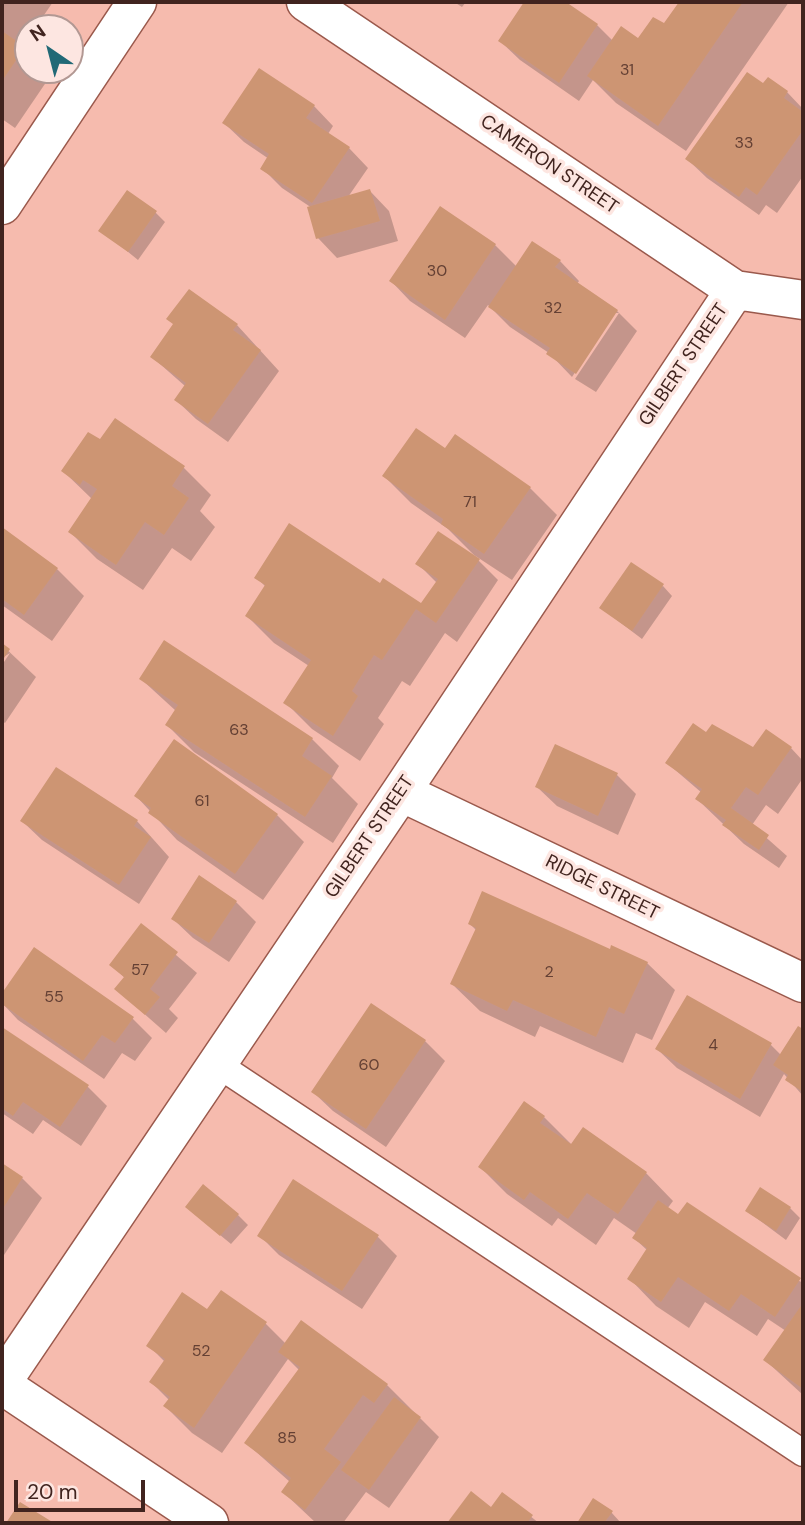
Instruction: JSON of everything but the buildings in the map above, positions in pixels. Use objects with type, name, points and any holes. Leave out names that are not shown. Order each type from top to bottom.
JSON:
[{"type":"street","points":[[2,205],[137,2]]},
{"type":"street","name":"CAMERON STREET","points":[[306,2],[735,290],[803,300]]},
{"type":"street","name":"GILBERT STREET","points":[[2,1384],[735,290]]},
{"type":"street","name":"RIDGE STREET","points":[[401,792],[803,983]]},
{"type":"street","points":[[2,1384],[209,1523]]},
{"type":"lane","points":[[217,1064],[803,1453]]}]
